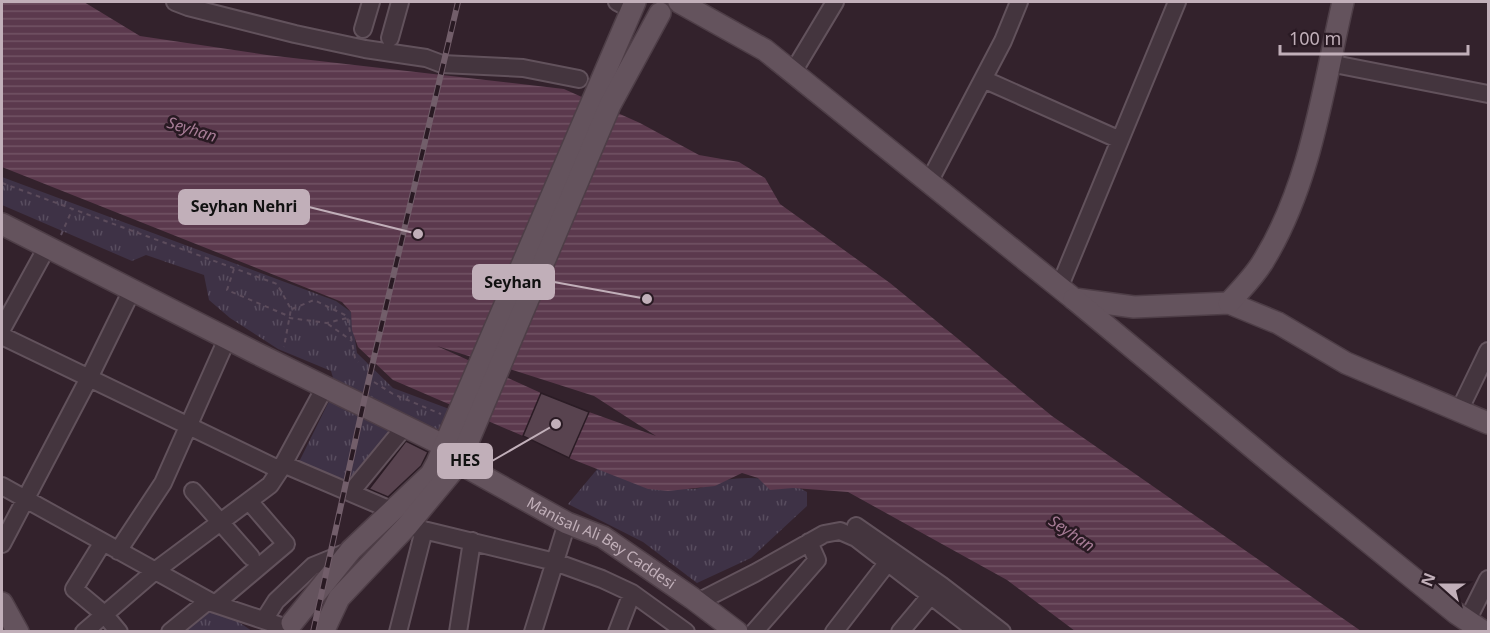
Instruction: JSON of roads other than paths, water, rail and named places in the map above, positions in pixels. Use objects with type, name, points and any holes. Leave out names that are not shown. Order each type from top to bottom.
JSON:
[{"type":"main road","points":[[1229,303],[1264,261],[1291,206],[1311,142],[1343,2]]},
{"type":"main road","points":[[288,627],[351,550],[430,474],[462,415],[603,102],[630,4],[646,10],[672,5],[765,50],[1067,294],[1276,467],[1475,626]]},
{"type":"main road","points":[[603,102],[672,5]]},
{"type":"main road","points":[[2,224],[54,241],[132,290],[227,339],[406,425],[445,446],[459,463]]},
{"type":"main road","points":[[1067,294],[1134,307],[1229,303],[1278,323],[1346,363],[1488,423]]},
{"type":"main road","points":[[288,627],[299,620],[313,621],[324,631],[339,598],[416,528],[459,463],[462,415]]},
{"type":"main road","name":"Manisalı Ali Bey Caddesi","points":[[459,463],[567,523],[603,537],[698,602],[737,632]]},
{"type":"main road","points":[[2,603],[18,632]]},
{"type":"street","points":[[175,2],[296,34],[365,49],[426,58],[442,64],[523,68],[579,79]]},
{"type":"street","points":[[363,29],[371,2]]},
{"type":"street","points":[[390,38],[400,2]]},
{"type":"street","points":[[793,72],[835,2]]},
{"type":"street","points":[[929,182],[1004,41],[1019,2]]},
{"type":"street","points":[[1067,294],[1120,140],[1177,2]]},
{"type":"street","points":[[1329,63],[1488,94]]},
{"type":"street","points":[[983,79],[1120,140]]},
{"type":"street","points":[[2,329],[54,241]]},
{"type":"street","points":[[2,544],[89,378],[132,290]]},
{"type":"street","points":[[2,336],[188,425],[282,467],[351,492],[391,510]]},
{"type":"street","points":[[118,551],[163,483],[227,339]]},
{"type":"street","points":[[1459,411],[1488,351]]},
{"type":"street","points":[[84,632],[155,571],[270,486],[325,387]]},
{"type":"street","points":[[351,492],[406,425]]},
{"type":"street","points":[[2,486],[212,603],[288,627]]},
{"type":"street","points":[[193,492],[252,557]]},
{"type":"street","points":[[170,632],[212,603],[286,544],[249,501]]},
{"type":"street","points":[[808,542],[827,521],[846,521],[902,557],[1002,632]]},
{"type":"street","points":[[533,632],[567,523]]},
{"type":"street","points":[[398,632],[416,528],[555,562],[602,579],[632,593],[686,632]]},
{"type":"street","points":[[698,602],[808,542],[824,534],[840,531],[856,538],[978,632]]},
{"type":"street","points":[[458,632],[472,541]]},
{"type":"street","points":[[103,542],[74,589],[104,614],[119,632]]},
{"type":"street","points":[[754,632],[817,560],[808,542]]},
{"type":"street","points":[[264,620],[276,601],[314,567],[351,550]]},
{"type":"street","points":[[834,632],[888,562]]},
{"type":"street","points":[[1475,626],[1488,579]]},
{"type":"street","points":[[617,632],[632,593]]},
{"type":"street","points":[[900,632],[931,595]]},
{"type":"water","points":[[2,2],[84,2],[140,36],[267,55],[564,89],[640,123],[699,155],[739,162],[765,178],[780,204],[890,283],[1052,416],[1361,631],[1075,631],[1007,580],[848,492],[793,488],[770,490],[758,478],[742,473],[715,486],[668,491],[648,489],[569,458],[589,412],[656,436],[594,396],[437,346],[541,393],[523,436],[393,380],[358,347],[352,330],[351,312],[342,302],[2,167]]},
{"type":"railway","points":[[313,632],[368,383],[458,2]]},
{"type":"place","name":"Seyhan Nehri","points":[[418,234]]},
{"type":"place","name":"Seyhan","points":[[647,299]]},
{"type":"place","name":"HES","points":[[556,424]]}]
